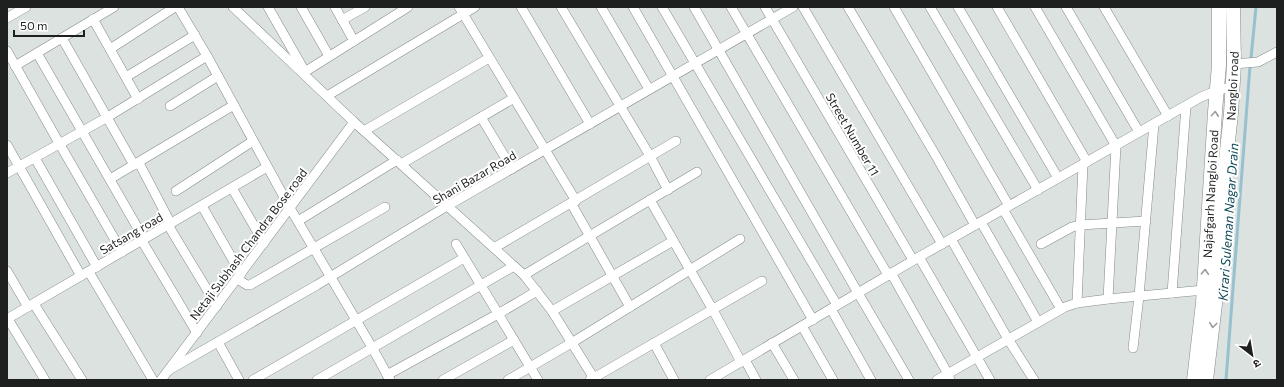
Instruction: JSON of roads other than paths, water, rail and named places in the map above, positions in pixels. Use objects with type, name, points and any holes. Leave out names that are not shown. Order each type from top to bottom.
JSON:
[{"type":"main road","name":"Najafgarh Nangloi Road","points":[[1194,380],[1204,290],[1215,112],[1218,90],[1219,7]]},
{"type":"main road","name":"Nangloi road","points":[[1206,380],[1215,304],[1222,198],[1231,113],[1234,64],[1233,7]]},
{"type":"street","points":[[7,18],[26,7]]},
{"type":"street","points":[[15,66],[114,7]]},
{"type":"street","points":[[110,49],[176,7],[207,56],[290,208],[373,349],[388,378],[537,291]]},
{"type":"street","points":[[233,7],[304,72],[354,122],[524,276],[552,311],[573,342],[593,379],[762,280]]},
{"type":"street","points":[[268,7],[304,72]]},
{"type":"street","points":[[301,7],[329,56]]},
{"type":"street","points":[[335,7],[354,41]]},
{"type":"street","points":[[342,20],[365,7]]},
{"type":"street","points":[[304,72],[408,7]]},
{"type":"street","points":[[327,96],[461,11],[475,7]]},
{"type":"street","points":[[521,7],[590,124]]},
{"type":"street","points":[[561,7],[650,156],[668,190]]},
{"type":"street","points":[[601,7],[649,89]]},
{"type":"street","points":[[633,7],[813,320]]},
{"type":"street","points":[[662,7],[834,307],[871,380]]},
{"type":"street","points":[[694,7],[909,380]]},
{"type":"street","points":[[730,7],[890,274],[949,377]]},
{"type":"street","name":"Street Number 11","points":[[765,7],[990,380]]},
{"type":"street","name":"Shani Bazar Road","points":[[169,370],[331,277],[447,206],[792,7]]},
{"type":"street","points":[[803,7],[942,244]]},
{"type":"street","points":[[848,7],[936,156],[1038,322]]},
{"type":"street","points":[[894,7],[1061,309]]},
{"type":"street","points":[[930,7],[1038,190]]},
{"type":"street","points":[[958,7],[1058,178]]},
{"type":"street","points":[[997,7],[1085,163],[1080,225],[1077,303]]},
{"type":"street","points":[[1035,7],[1116,146],[1108,299]]},
{"type":"street","points":[[1066,7],[1139,132]]},
{"type":"street","points":[[1104,7],[1168,116]]},
{"type":"street","points":[[461,11],[545,150],[590,236],[630,307]]},
{"type":"street","points":[[93,19],[138,99]]},
{"type":"street","points":[[126,76],[194,35]]},
{"type":"street","points":[[62,38],[106,118],[136,164],[217,306]]},
{"type":"street","points":[[7,51],[122,252]]},
{"type":"street","points":[[37,52],[197,333]]},
{"type":"street","points":[[1234,64],[1258,62],[1277,52]]},
{"type":"street","points":[[7,173],[106,118],[207,56]]},
{"type":"street","points":[[364,131],[489,58]]},
{"type":"street","points":[[170,106],[218,76]]},
{"type":"street","points":[[715,379],[772,343],[890,274],[1186,106],[1201,96],[1218,90],[1232,88]]},
{"type":"street","points":[[298,221],[399,162],[514,98]]},
{"type":"street","points":[[110,179],[234,105]]},
{"type":"street","points":[[1172,293],[1186,106]]},
{"type":"street","points":[[481,117],[512,169]]},
{"type":"street","name":"Netaji Subhash Chandra Bose road","points":[[162,380],[354,122]]},
{"type":"street","points":[[1133,348],[1154,124]]},
{"type":"street","points":[[176,191],[253,141]]},
{"type":"street","points":[[494,248],[676,141]]},
{"type":"street","points":[[7,145],[19,166],[89,272],[153,380]]},
{"type":"street","points":[[34,158],[89,272]]},
{"type":"street","name":"Satsang road","points":[[7,319],[267,167]]},
{"type":"street","points":[[524,276],[697,172]]},
{"type":"street","points":[[232,188],[264,243]]},
{"type":"street","points":[[650,200],[689,271],[756,380]]},
{"type":"street","points":[[202,206],[239,276],[247,285],[250,285],[314,249],[385,207]]},
{"type":"street","points":[[1041,244],[1067,229],[1080,225],[1146,221]]},
{"type":"street","points":[[508,380],[573,342],[740,239]]},
{"type":"street","points":[[951,239],[1008,339],[1034,380]]},
{"type":"street","points":[[552,311],[673,241]]},
{"type":"street","points":[[456,244],[538,380]]},
{"type":"street","points":[[253,380],[464,258]]},
{"type":"street","points":[[317,380],[373,349],[514,266]]},
{"type":"street","points":[[7,271],[82,380]]},
{"type":"street","points":[[937,380],[949,377],[977,357],[1008,339],[1061,309],[1077,303],[1204,290]]},
{"type":"street","points":[[7,319],[45,380]]},
{"type":"street","points":[[802,326],[832,380]]},
{"type":"street","points":[[443,380],[514,340]]},
{"type":"street","points":[[218,342],[239,380]]},
{"type":"street","points":[[772,343],[794,380]]},
{"type":"street","points":[[654,344],[674,380]]},
{"type":"waterway","name":"Kirari Suleman Nagar Drain","points":[[1251,58],[1256,7]]},
{"type":"waterway","name":"Kirari Suleman Nagar Drain","points":[[1226,380],[1250,66]]}]
